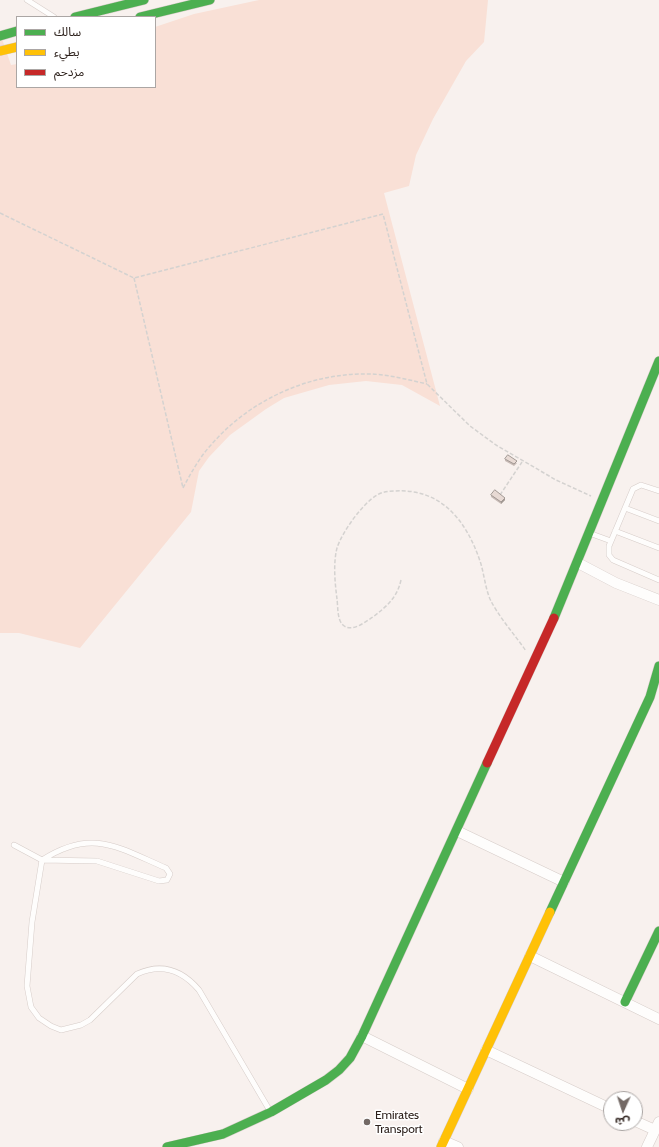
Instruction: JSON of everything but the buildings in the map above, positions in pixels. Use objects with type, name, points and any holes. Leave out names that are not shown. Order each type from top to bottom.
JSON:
[{"type":"main road","points":[[80,16],[144,0]]},
{"type":"main road","points":[[144,16],[210,0]]},
{"type":"main road","points":[[0,35],[16,31]]},
{"type":"main road","points":[[0,51],[16,47]]},
{"type":"main road","points":[[166,1147],[223,1134],[270,1112],[326,1080],[339,1070],[350,1058],[362,1036],[457,831],[578,563],[659,361]]},
{"type":"main road","points":[[443,1144],[564,882],[655,699],[659,666]]},
{"type":"main road","points":[[624,1002],[659,931]]},
{"type":"street","points":[[578,563],[616,583],[659,600]]},
{"type":"street","points":[[457,831],[564,882]]},
{"type":"street","points":[[530,956],[659,1019]]},
{"type":"street","points":[[362,1036],[468,1090]]},
{"type":"street","points":[[486,1050],[603,1105]]},
{"type":"street","points":[[643,1123],[657,1126],[647,1147]]},
{"type":"street","points":[[443,1144],[458,1147]]},
{"type":"lane","points":[[27,0],[52,16]]},
{"type":"lane","points":[[659,491],[644,485],[638,485],[634,489],[615,531],[608,552],[613,560],[659,580]]},
{"type":"lane","points":[[625,508],[659,521]]},
{"type":"lane","points":[[615,531],[659,548]]},
{"type":"lane","points":[[589,533],[611,541]]},
{"type":"lane","points":[[14,845],[42,860],[97,861],[159,881],[165,881],[170,877],[169,871],[166,868],[114,846],[97,842],[80,843],[59,849],[42,860],[32,922],[27,986],[28,997],[39,1018],[51,1026],[61,1030],[72,1028],[90,1020],[137,974],[144,971],[161,968],[179,972],[191,980],[199,990],[270,1112]]},
{"type":"path","points":[[0,213],[134,278],[383,214],[427,384]]},
{"type":"path","points":[[134,278],[183,488],[197,463],[211,445],[229,426],[256,407],[284,390],[316,379],[361,374],[402,378],[427,384],[470,426],[522,462],[556,480],[602,501]]},
{"type":"path","points":[[500,496],[522,462]]},
{"type":"path","points":[[401,580],[398,593],[389,605],[357,627],[350,628],[344,626],[340,620],[336,587],[335,564],[337,547],[347,529],[370,499],[387,491],[405,490],[422,493],[440,501],[457,516],[471,537],[490,598],[534,662]]},
{"type":"shaded area","points":[[259,0],[488,0],[484,42],[466,61],[433,119],[416,155],[409,186],[384,193],[440,406],[402,385],[366,381],[329,385],[284,398],[230,435],[209,457],[199,471],[191,512],[80,648],[19,633],[0,633],[0,33],[11,65],[16,64],[16,88],[156,88],[156,27],[194,14]]},
{"type":"traffic: fast","points":[[79,16],[144,0]]},
{"type":"traffic: fast","points":[[144,16],[210,0]]},
{"type":"traffic: fast","points":[[0,36],[16,31]]},
{"type":"traffic: fast","points":[[554,618],[659,361]]},
{"type":"traffic: fast","points":[[550,912],[650,697],[659,666]]},
{"type":"traffic: fast","points":[[167,1147],[223,1134],[271,1112],[326,1080],[339,1070],[350,1058],[362,1036],[487,763]]},
{"type":"traffic: fast","points":[[625,1002],[659,931]]},
{"type":"traffic: slow","points":[[0,51],[16,47]]},
{"type":"traffic: slow","points":[[441,1147],[550,912]]},
{"type":"traffic: jam","points":[[487,763],[554,618]]},
{"type":"place","name":"Emirates Transport","points":[[367,1122]]}]
